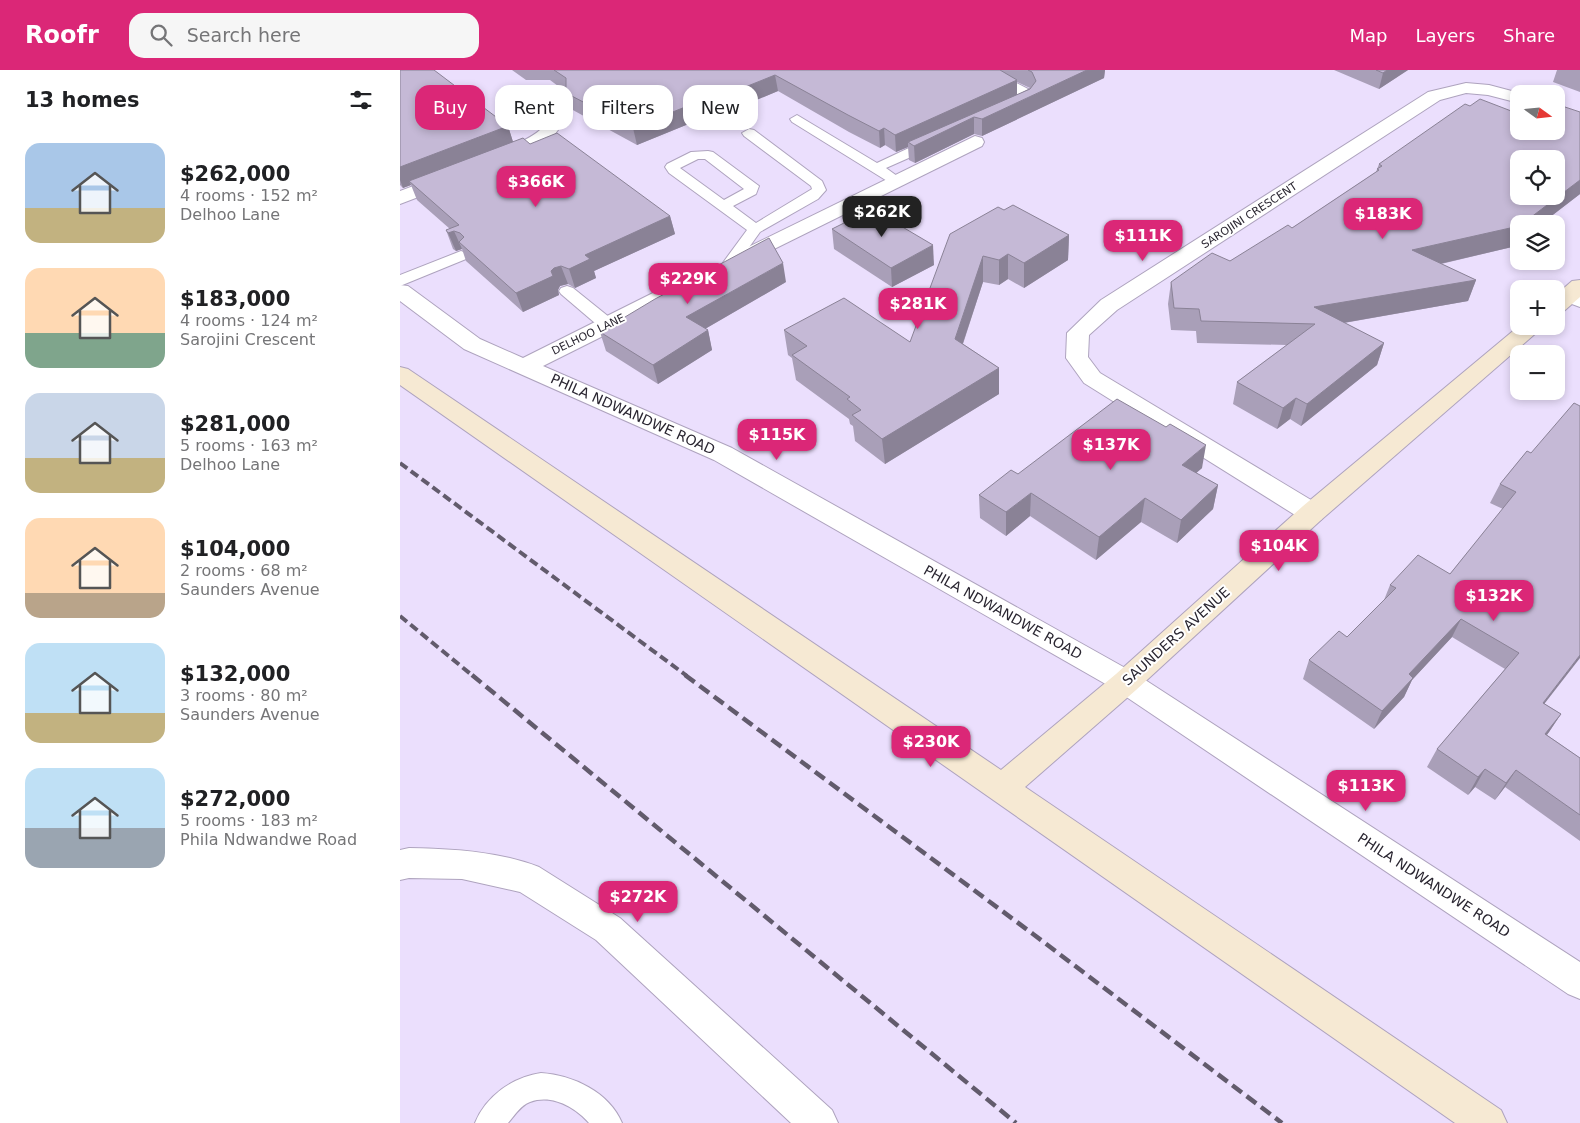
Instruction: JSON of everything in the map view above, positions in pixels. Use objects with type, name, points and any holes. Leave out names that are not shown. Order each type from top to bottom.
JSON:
[{"type":"street","name":"SAROJINI CRESCENT","points":[[1312,514],[1092,378],[1077,358],[1078,333],[1109,305],[1434,96],[1466,88],[1489,90],[1510,96]]},
{"type":"street","points":[[1565,114],[1580,120]]},
{"type":"street","points":[[492,162],[528,148],[541,140],[548,130]]},
{"type":"street","points":[[721,268],[974,142]]},
{"type":"street","points":[[400,198],[464,173]]},
{"type":"street","name":"DELHOO LANE","points":[[525,366],[686,286]]},
{"type":"street","name":"PHILA NDWANDWE ROAD","points":[[400,291],[472,344],[723,454],[1126,682],[1580,982]]},
{"type":"street","name":"SAUNDERS AVENUE","points":[[1001,789],[1126,682],[1312,514],[1521,335]]},
{"type":"street","points":[[400,374],[1488,1123]]},
{"type":"street","points":[[400,865],[409,863],[462,864],[527,878],[608,929],[819,1123]]},
{"type":"lane","points":[[982,70],[1025,93],[1028,97],[998,113]]},
{"type":"lane","points":[[797,120],[897,181]]},
{"type":"lane","points":[[721,268],[755,229],[813,196],[819,190],[817,184],[749,133]]},
{"type":"lane","points":[[876,168],[946,136]]},
{"type":"lane","points":[[723,206],[752,191],[752,186],[708,155],[696,155],[672,167],[723,206],[755,229]]},
{"type":"lane","points":[[400,281],[461,256]]},
{"type":"lane","points":[[567,292],[608,325]]},
{"type":"lane","points":[[489,1123],[514,1096],[523,1091],[544,1085],[564,1091],[588,1103],[608,1123]]},
{"type":"building","points":[[400,70],[434,70],[454,85],[415,85],[415,130],[485,130],[485,109],[495,116],[495,130],[497,130],[400,167]]},
{"type":"building","points":[[554,70],[1000,70],[1017,80],[895,135],[884,128],[879,131],[775,75],[750,85],[683,85],[683,108],[673,112],[673,85],[583,85],[583,102],[573,97],[573,85],[566,85],[566,78]]},
{"type":"building","points":[[1028,70],[1087,70],[982,119],[974,117],[914,146],[908,142],[1030,89],[1036,81],[1032,72]]},
{"type":"building","points":[[1376,70],[1387,70],[1383,73]]},
{"type":"building","points":[[1480,99],[1510,111],[1510,140],[1565,140],[1565,107],[1580,112],[1580,180],[1565,191],[1565,150],[1510,150],[1510,205],[1547,205],[1534,215],[1510,215],[1510,228],[1412,250],[1476,280],[1314,307],[1384,343],[1307,404],[1296,398],[1283,408],[1237,382],[1315,324],[1201,321],[1199,309],[1174,308],[1171,282],[1212,253],[1230,261],[1288,225],[1292,228],[1379,170],[1377,169],[1382,166],[1379,164],[1465,104],[1470,106]]},
{"type":"building","points":[[557,133],[670,216],[585,255],[590,259],[569,269],[561,266],[554,268],[551,271],[553,276],[516,293],[459,242],[464,237],[460,233],[454,231],[448,233],[446,230],[459,225],[409,181],[523,138],[530,144]]},
{"type":"building","points":[[1013,205],[1069,235],[1024,263],[1008,254],[999,260],[983,256],[955,339],[999,368],[882,439],[852,415],[861,410],[847,399],[850,397],[792,355],[807,346],[784,330],[844,298],[910,342],[950,234],[998,207],[1004,210]]},
{"type":"building","points":[[872,209],[933,245],[891,268],[832,229]]},
{"type":"building","points":[[769,238],[783,263],[686,317],[708,330],[653,365],[600,332],[655,299]]},
{"type":"building","points":[[1117,399],[1166,427],[1170,424],[1206,445],[1182,465],[1218,485],[1181,520],[1145,498],[1099,537],[1031,493],[1006,512],[979,495],[1011,470],[1018,474]]},
{"type":"building","points":[[1574,403],[1580,406],[1580,655],[1543,703],[1561,714],[1545,734],[1580,758],[1580,815],[1516,770],[1506,783],[1485,769],[1478,777],[1437,749],[1519,653],[1461,619],[1409,674],[1413,678],[1382,711],[1309,660],[1339,631],[1347,637],[1396,588],[1390,585],[1418,555],[1450,574],[1516,492],[1500,484],[1527,451],[1531,453]]},
{"type":"railway","points":[[400,463],[687,676]]},
{"type":"railway","points":[[400,616],[473,676]]},
{"type":"railway","points":[[472,675],[1016,1123]]},
{"type":"railway","points":[[685,675],[1033,934],[1282,1123]]}]
